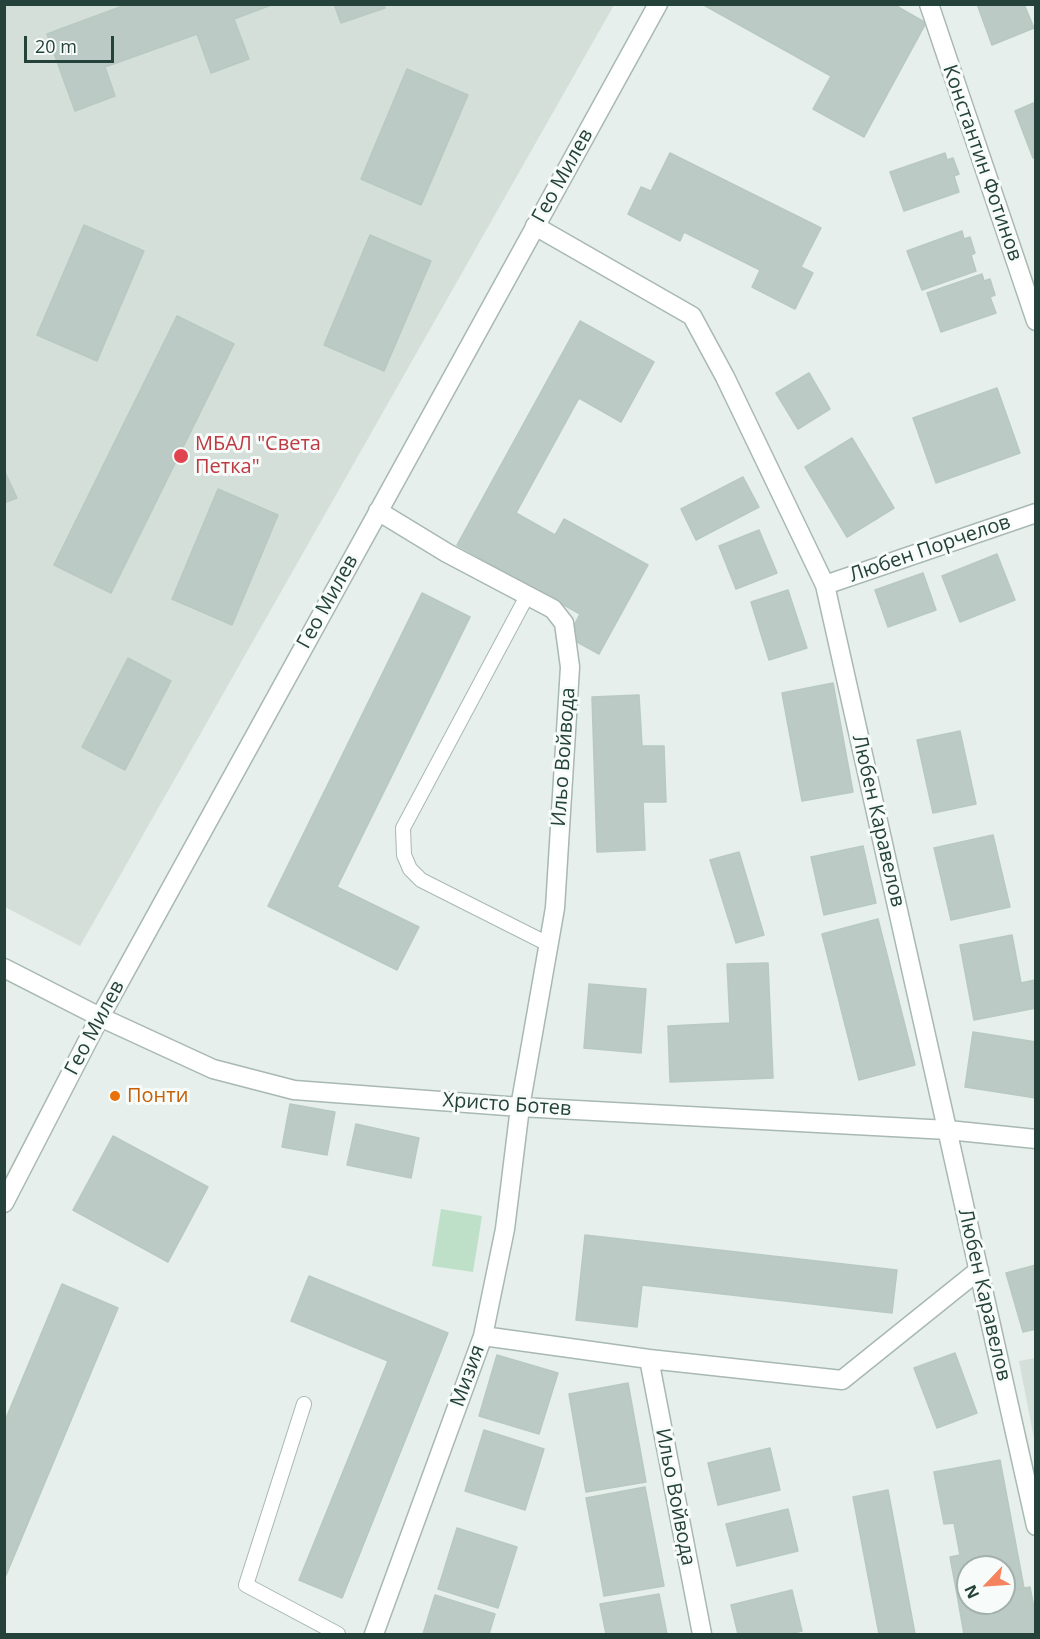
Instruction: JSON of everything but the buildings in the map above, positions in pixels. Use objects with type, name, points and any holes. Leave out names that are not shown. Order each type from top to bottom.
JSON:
[{"type":"street","name":"Гео Милев","points":[[4,1203],[100,1017],[658,4]]},
{"type":"street","name":"Константин Фотинов","points":[[929,4],[1035,321]]},
{"type":"street","name":"Любен Каравелов","points":[[535,226],[692,316],[725,377],[825,585],[1035,1526]]},
{"type":"street","name":"Ильо Войвода","points":[[378,511],[447,554],[553,609],[564,623],[570,667],[555,908],[520,1107]]},
{"type":"street","name":"Любен Порчелов","points":[[825,585],[1035,513]]},
{"type":"street","name":"Христо Ботев","points":[[4,968],[100,1017],[213,1069],[294,1089],[520,1107],[948,1130],[1035,1139]]},
{"type":"street","name":"Мизия","points":[[374,1635],[483,1336],[505,1229],[520,1107]]},
{"type":"street","points":[[483,1336],[649,1359],[843,1380],[979,1269]]},
{"type":"street","name":"Ильо Войвода","points":[[649,1359],[702,1635]]},
{"type":"lane","points":[[527,596],[404,828],[404,855],[410,869],[421,880],[549,944]]},
{"type":"lane","points":[[304,1404],[246,1585],[338,1635]]},
{"type":"shaded area","name":"МБАЛ \"Света Петка\"","points":[[4,5],[614,5],[80,946],[5,907]]},
{"type":"shaded area","points":[[1036,1358],[1035,1444],[1019,1361]]},
{"type":"green space","points":[[441,1209],[482,1216],[473,1272],[432,1266]]},
{"type":"place","name":"МБАЛ \"Света Петка\"","points":[[181,456]]},
{"type":"place","name":"Понти","points":[[115,1096]]}]
